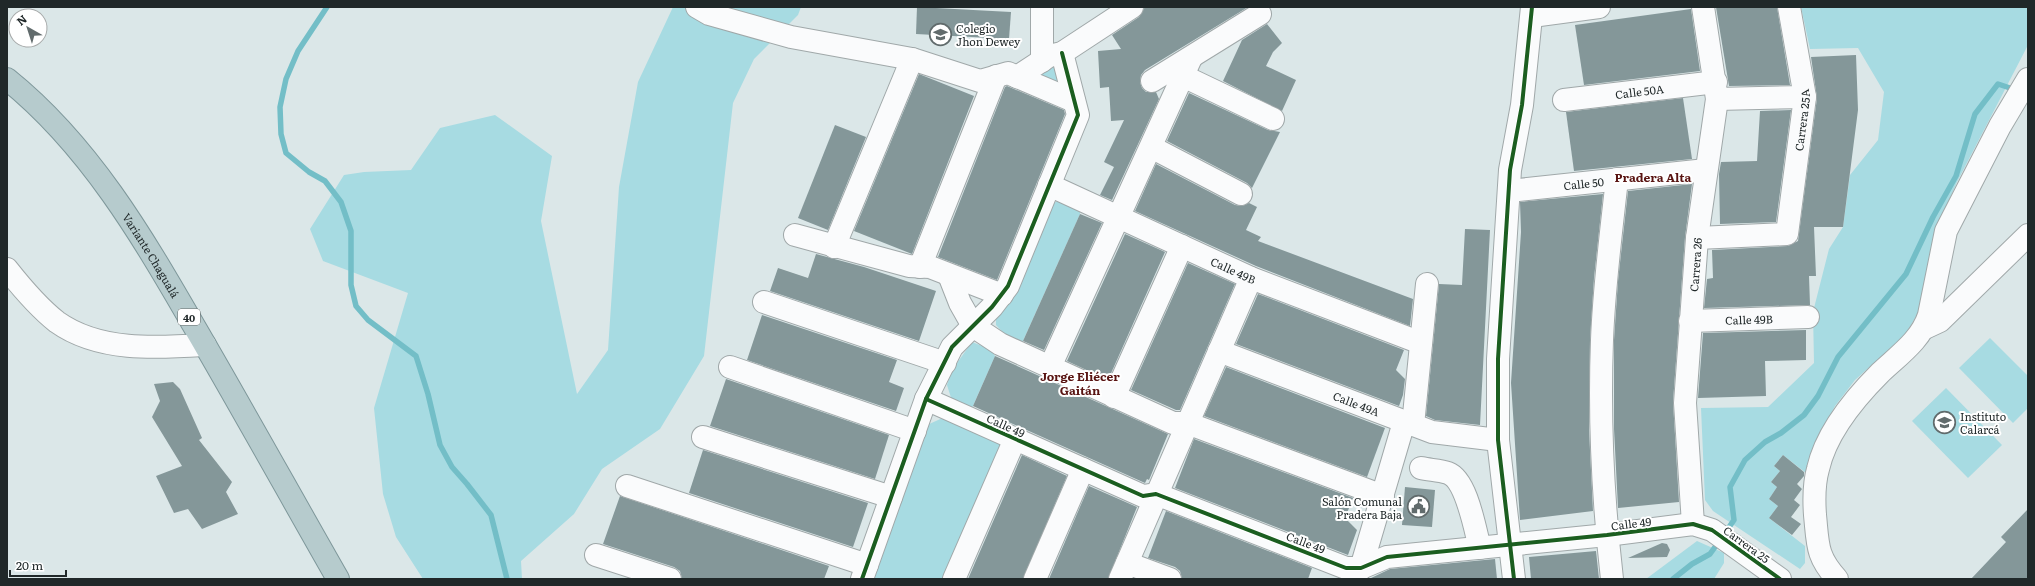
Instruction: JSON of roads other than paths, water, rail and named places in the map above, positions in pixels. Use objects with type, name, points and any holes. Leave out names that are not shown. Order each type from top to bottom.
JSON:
[{"type":"highway","name":"Variante Chagualá","points":[[7,79],[28,96],[53,120],[90,164],[122,206],[205,345],[338,579]]},
{"type":"street","points":[[697,7],[709,14],[791,37],[912,59],[980,81],[1007,77],[1042,61],[1049,56],[1062,53],[1132,7]]},
{"type":"street","points":[[1042,7],[1042,61]]},
{"type":"street","points":[[1514,579],[1498,440],[1498,359],[1510,170],[1522,105],[1532,11],[1599,7]]},
{"type":"street","name":"Carrera 26","points":[[1702,527],[1685,403],[1697,238],[1716,90],[1703,7]]},
{"type":"street","name":"Carrera 25A","points":[[1697,238],[1787,234],[1805,97],[1789,7]]},
{"type":"street","points":[[1152,82],[1187,67],[1260,14]]},
{"type":"street","points":[[627,486],[865,572],[926,399],[952,347],[1002,295],[1008,286],[1078,115],[1062,53]]},
{"type":"street","points":[[834,247],[912,59]]},
{"type":"street","points":[[1187,67],[1273,119]]},
{"type":"street","points":[[1050,367],[1187,67]]},
{"type":"street","points":[[1007,77],[1074,101]]},
{"type":"street","points":[[920,267],[1007,77]]},
{"type":"street","points":[[1826,574],[1818,547],[1815,504],[1818,469],[1831,438],[1847,410],[1863,390],[1912,344],[1925,328],[1946,231],[2000,126],[2028,79]]},
{"type":"street","name":"Calle 50A","points":[[1564,100],[1716,90],[1805,97]]},
{"type":"street","points":[[1151,148],[1241,194]]},
{"type":"street","name":"Calle 50","points":[[1509,191],[1706,170]]},
{"type":"street","points":[[1612,579],[1607,535],[1602,437],[1602,340],[1617,179]]},
{"type":"street","name":"Calle 49B","points":[[1049,185],[1251,278],[1421,342]]},
{"type":"street","points":[[795,235],[834,247],[910,266],[930,267],[1002,295]]},
{"type":"street","points":[[1925,328],[1940,321],[2028,235]]},
{"type":"street","points":[[1114,397],[1182,246]]},
{"type":"street","points":[[7,269],[30,298],[58,322],[83,336],[115,344],[152,348],[205,345]]},
{"type":"street","points":[[949,275],[960,303],[973,326],[1000,344],[1173,423],[1187,423],[1383,496]]},
{"type":"street","points":[[1170,579],[1123,571],[1251,278]]},
{"type":"street","points":[[1357,573],[1409,424],[1421,342],[1427,284]]},
{"type":"street","points":[[764,302],[945,363]]},
{"type":"street","name":"Calle 49B","points":[[1690,321],[1808,317]]},
{"type":"street","name":"Calle 49A","points":[[1219,351],[1432,432],[1498,440]]},
{"type":"street","points":[[730,367],[915,431]]},
{"type":"street","name":"Calle 49","points":[[926,399],[1143,496],[1156,494],[1357,573],[1387,558],[1607,535],[1702,527]]},
{"type":"street","points":[[703,437],[891,497]]},
{"type":"street","points":[[954,579],[1015,439]]},
{"type":"street","points":[[1420,468],[1449,473],[1460,482],[1468,502],[1480,548]]},
{"type":"street","points":[[1035,579],[1083,469]]},
{"type":"street","name":"Carrera 25","points":[[1702,527],[1736,548],[1780,579]]},
{"type":"street","points":[[596,555],[670,579]]},
{"type":"waterway","points":[[327,7],[298,51],[286,79],[280,107],[281,134],[286,153],[309,172],[325,181],[341,202],[351,231],[351,285],[356,306],[368,320],[416,356],[428,394],[440,445],[452,467],[491,515],[507,579]]},
{"type":"waterway","points":[[1725,533],[1734,520],[1730,487],[1745,460],[1765,442],[1781,433],[1804,415],[1818,396],[1838,357],[1906,274],[1933,217],[1956,176],[1975,114],[1998,84],[2016,90]]},
{"type":"waterway","points":[[1673,579],[1692,564],[1710,554],[1720,540]]},
{"type":"place","name":"Colegio Jhon Dewey","points":[[941,34]]},
{"type":"place","name":"Instituto Calarcá","points":[[1945,422]]},
{"type":"place","name":"Salón Comunal Pradera Baja","points":[[1418,507]]},
{"type":"district","name":"Pradera Alta","points":[[1653,177]]},
{"type":"district","name":"Jorge Eliécer Gaitán","points":[[1080,383]]}]
